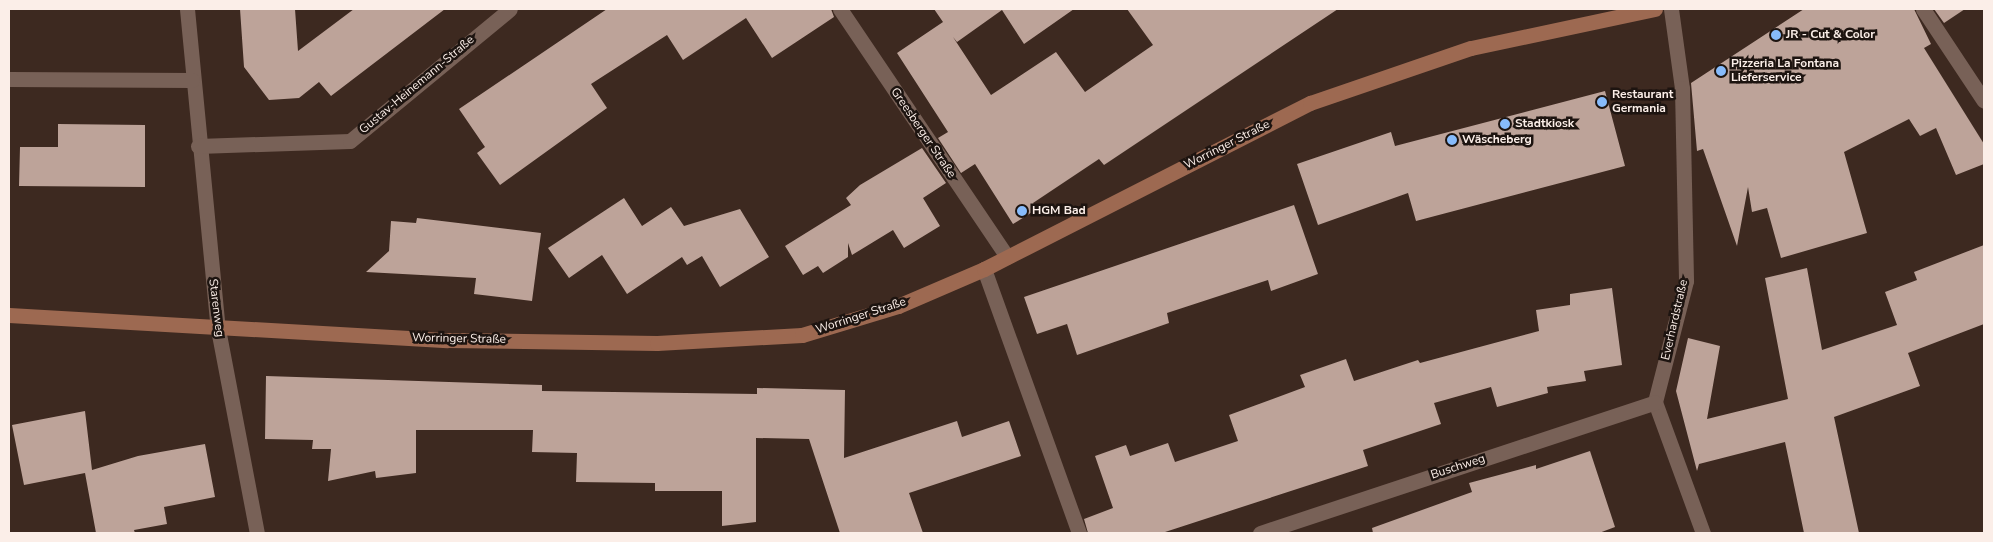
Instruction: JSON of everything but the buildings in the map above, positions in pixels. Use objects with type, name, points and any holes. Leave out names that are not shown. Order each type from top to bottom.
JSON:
[{"type":"main road","name":"Worringer Straße","points":[[9,315],[218,329],[447,340],[657,343],[802,335],[898,306],[984,269],[1310,103],[1471,48],[1656,9]]},
{"type":"street","name":"Starenweg","points":[[187,9],[198,146],[218,329],[258,533]]},
{"type":"street","name":"Gustav-Heinemann-Straße","points":[[198,146],[350,141],[510,9]]},
{"type":"street","name":"Greesberger Straße","points":[[840,9],[1007,257]]},
{"type":"street","name":"Everhardstraße","points":[[1656,402],[1686,280],[1682,88],[1671,9]]},
{"type":"street","points":[[1923,9],[1984,101]]},
{"type":"street","points":[[9,79],[192,80]]},
{"type":"street","points":[[984,269],[1079,533]]},
{"type":"street","name":"Buschweg","points":[[1260,533],[1656,402]]},
{"type":"street","points":[[1656,402],[1703,533]]},
{"type":"place","name":"JR - Cut & Color","points":[[1776,35]]},
{"type":"place","name":"Pizzeria La Fontana Lieferservice","points":[[1721,71]]},
{"type":"place","name":"Restaurant Germania","points":[[1602,102]]},
{"type":"place","name":"Stadtkiosk","points":[[1505,124]]},
{"type":"place","name":"Wäscheberg","points":[[1452,140]]},
{"type":"place","name":"HGM Bad","points":[[1022,211]]}]
